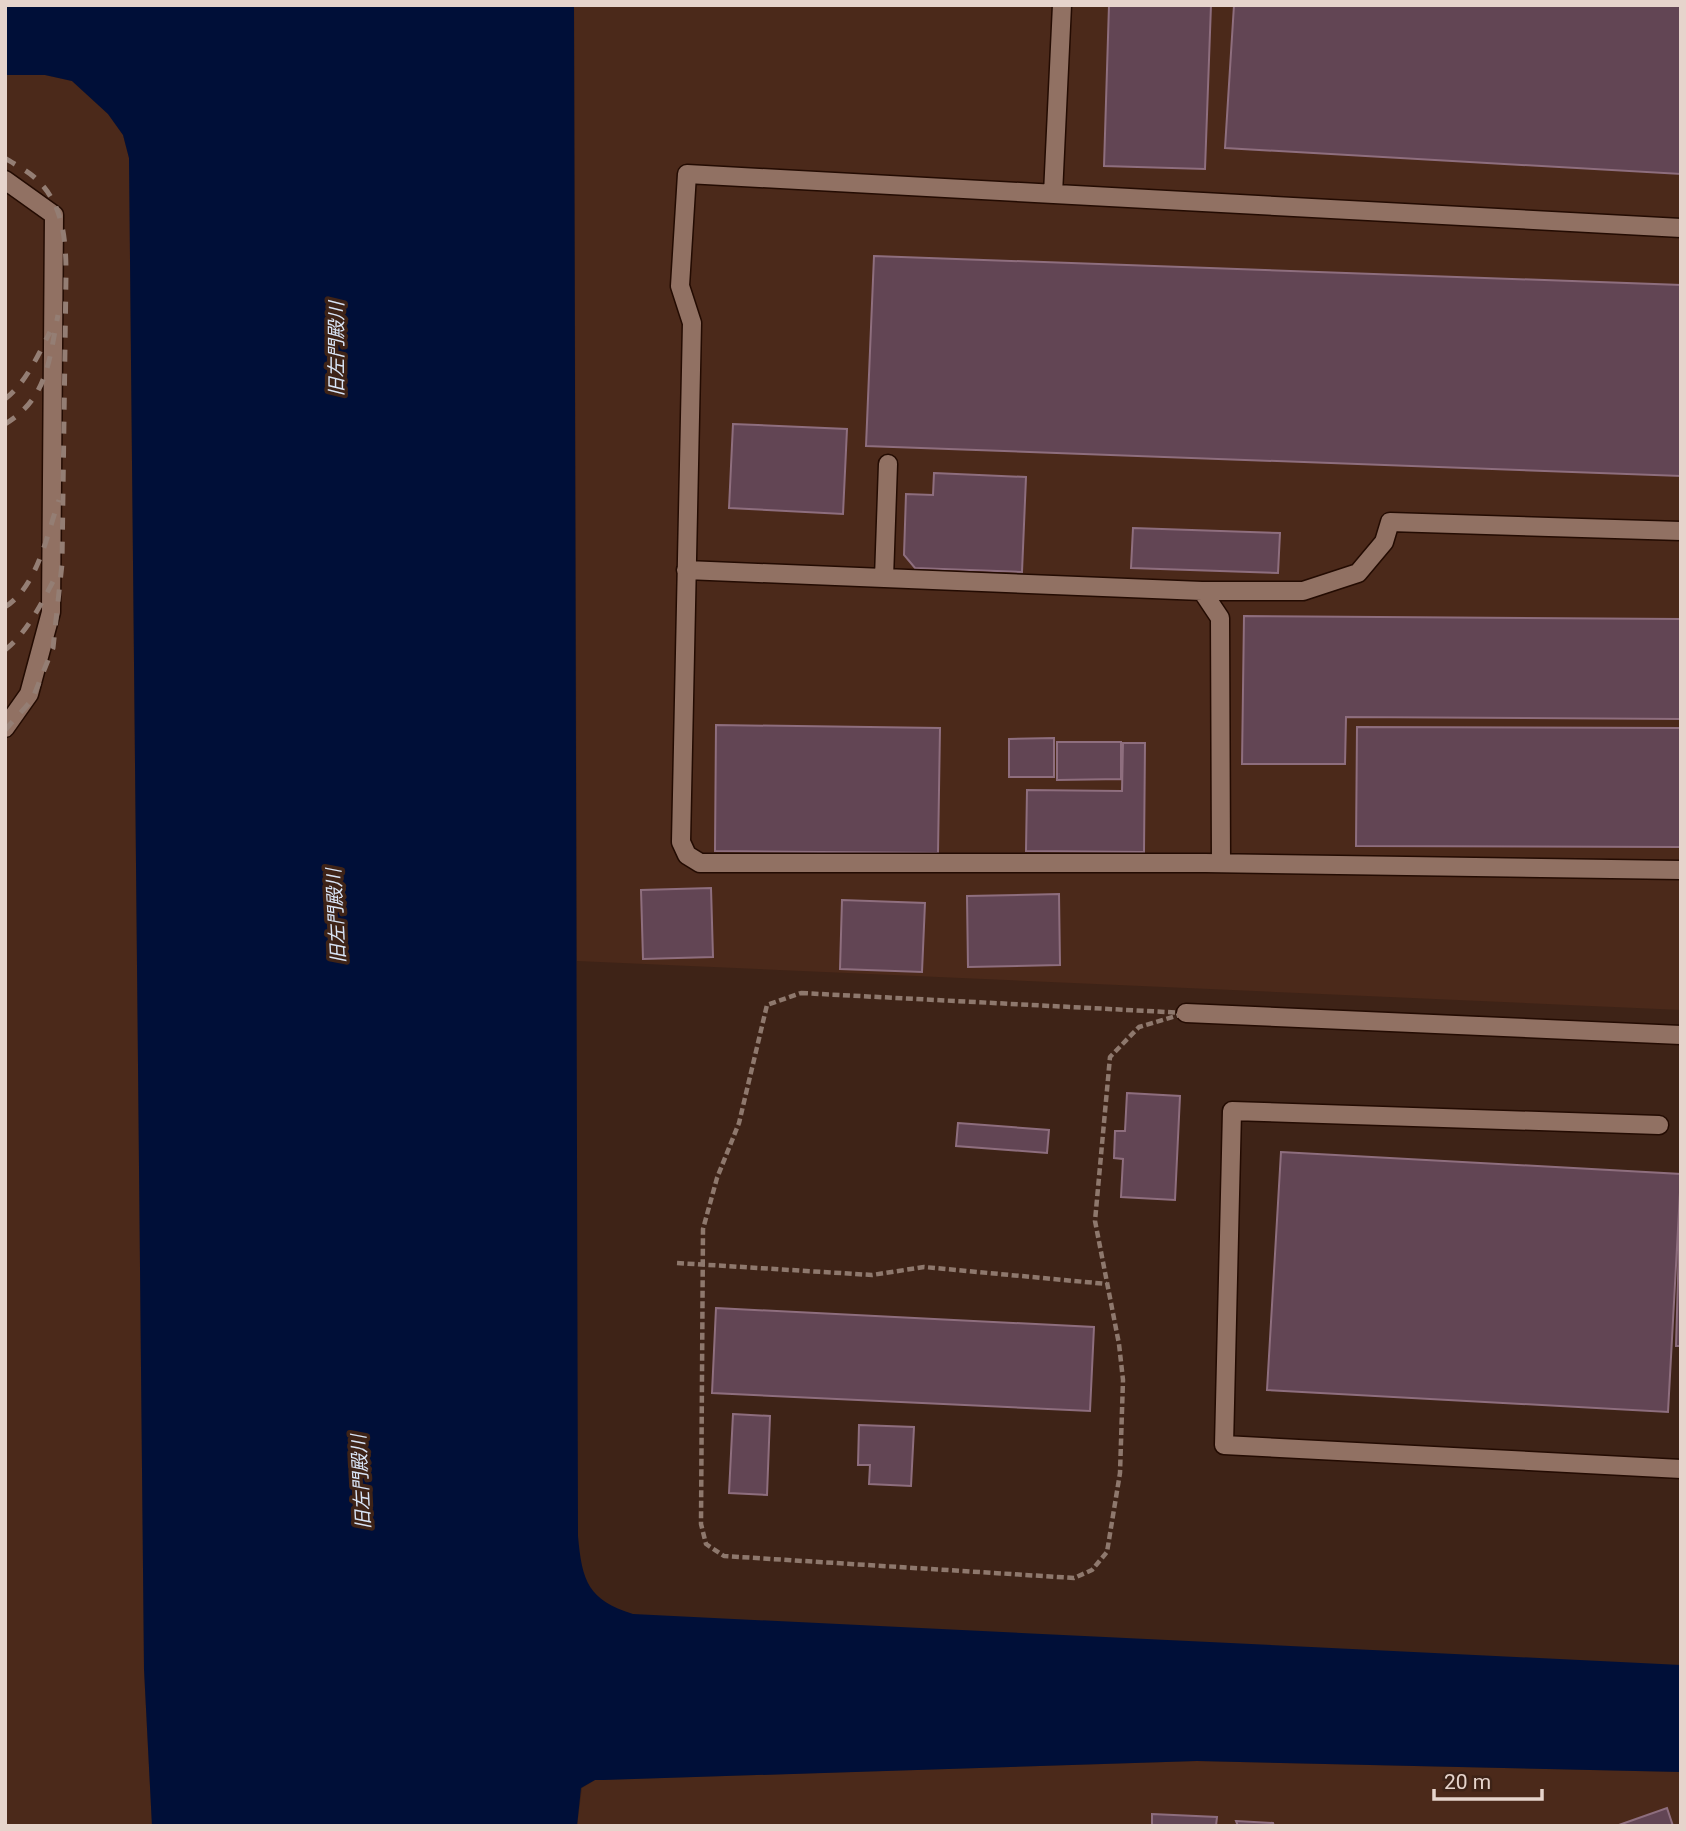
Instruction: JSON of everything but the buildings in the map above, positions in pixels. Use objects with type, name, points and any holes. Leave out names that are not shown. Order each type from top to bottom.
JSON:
[{"type":"street","points":[[1053,194],[1062,5]]},
{"type":"street","points":[[1681,228],[687,174],[680,286],[692,323],[681,842],[687,855],[700,863],[1221,863],[1681,870]]},
{"type":"street","points":[[5,180],[54,215],[54,243],[51,612],[29,694],[5,728]]},
{"type":"street","points":[[884,578],[888,464]]},
{"type":"street","points":[[686,570],[1202,591],[1303,591],[1358,573],[1384,542],[1390,522],[1681,531]]},
{"type":"street","points":[[1202,591],[1220,618],[1221,863]]},
{"type":"street","points":[[1186,1013],[1681,1035]]},
{"type":"street","points":[[1659,1125],[1232,1111],[1224,1445],[1681,1469]]},
{"type":"path","points":[[801,993],[1186,1013],[1139,1027],[1110,1058],[1095,1221],[1119,1344],[1123,1380],[1120,1474],[1107,1552],[1092,1570],[1074,1578],[724,1556],[706,1544],[701,1524],[703,1229],[717,1178],[739,1123],[767,1005],[801,993]]},
{"type":"path","points":[[677,1263],[872,1275],[924,1267],[1107,1284]]},
{"type":"shaded area","points":[[574,5],[1681,5],[1681,1010],[577,961]]},
{"type":"shaded area","points":[[5,75],[45,75],[72,81],[108,114],[123,135],[129,158],[144,1669],[152,1826],[5,1826]]},
{"type":"shaded area","points":[[1197,1761],[1681,1772],[1681,1826],[577,1826],[582,1788],[595,1780]]},
{"type":"water","name":"旧左門殿川","points":[[5,5],[574,5],[578,1536],[585,1577],[597,1595],[633,1614],[1681,1665],[1681,1772],[1197,1761],[595,1780],[581,1788],[577,1826],[152,1826],[144,1669],[129,158],[123,135],[108,114],[72,81],[45,75],[5,75]]},
{"type":"railway","points":[[5,158],[34,177],[44,187],[57,209],[64,234],[66,275],[62,564],[53,648],[32,700],[5,730]]},
{"type":"railway","points":[[5,424],[19,414],[38,390],[49,362],[58,315]]},
{"type":"railway","points":[[5,399],[25,377],[50,332]]},
{"type":"railway","points":[[5,607],[26,586],[33,573],[59,500]]},
{"type":"railway","points":[[5,650],[28,624],[57,574]]}]
